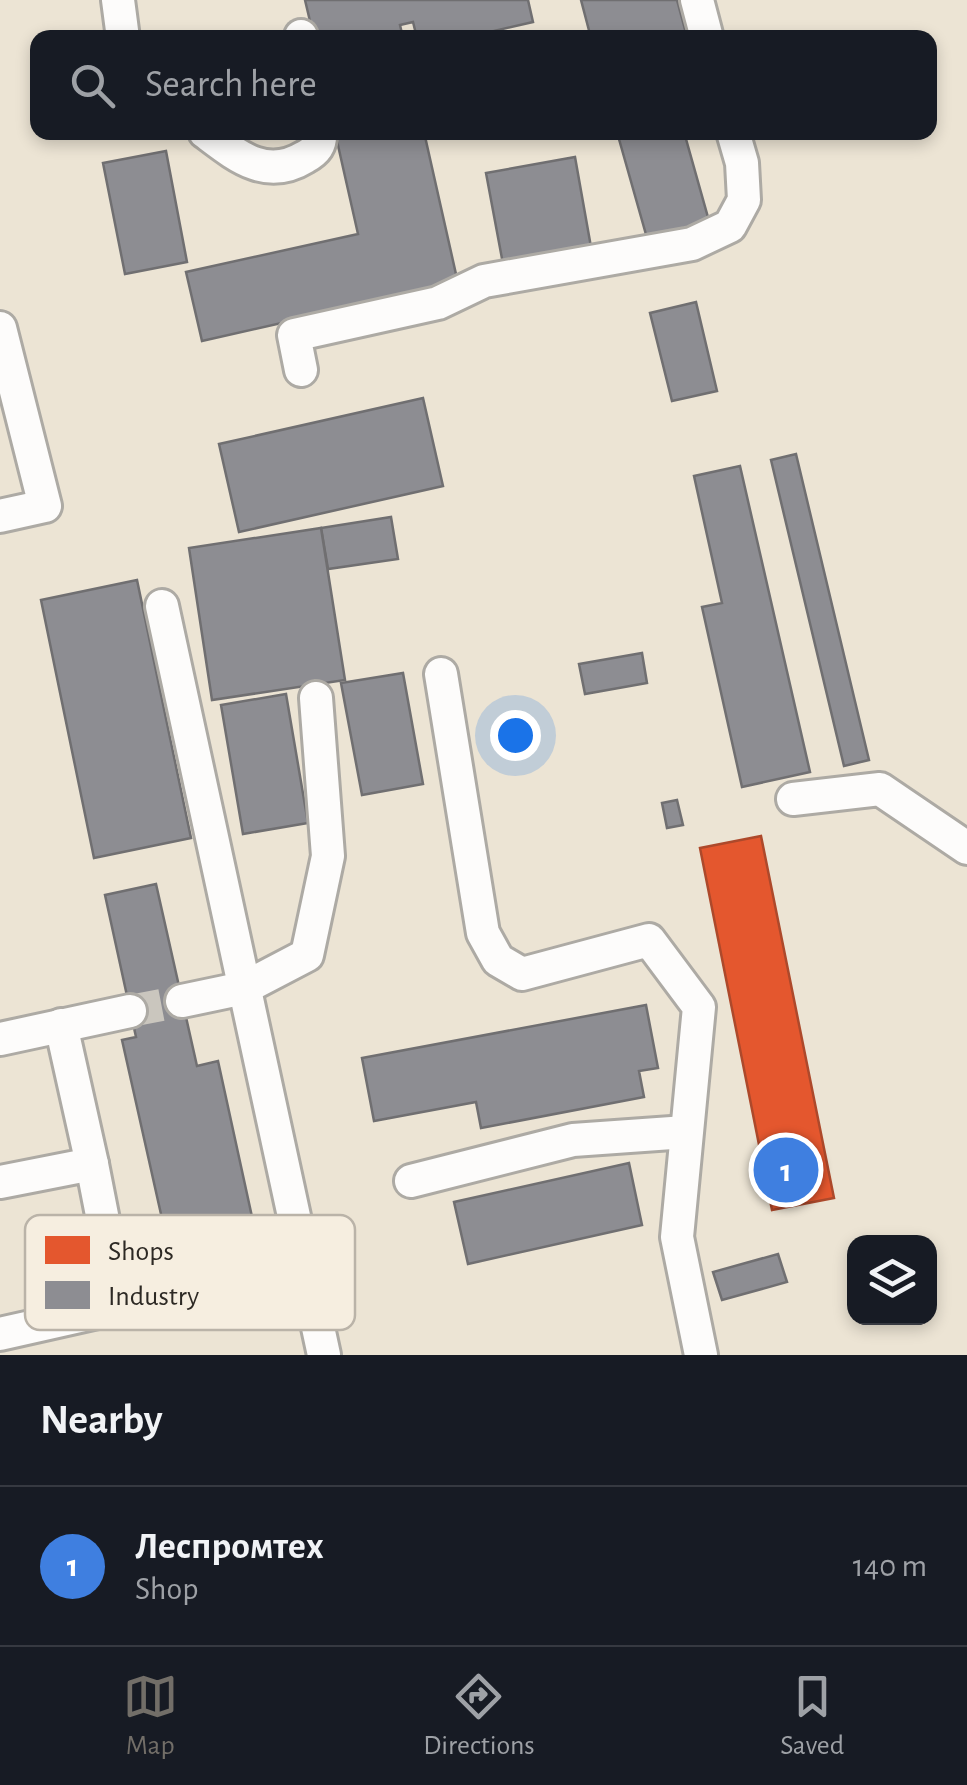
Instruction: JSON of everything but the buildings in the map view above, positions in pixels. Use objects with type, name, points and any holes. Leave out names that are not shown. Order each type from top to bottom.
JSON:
[{"type":"street","points":[[118,0],[123,30]]},
{"type":"street","points":[[697,0],[706,30]]},
{"type":"street","points":[[216,140],[232,153],[265,168],[295,163],[315,152],[321,140]]},
{"type":"street","points":[[301,370],[294,336],[438,303],[484,282],[692,244],[730,226],[744,200],[742,164],[735,140]]},
{"type":"street","points":[[0,328],[45,506],[0,516]]},
{"type":"street","points":[[162,606],[293,1215]]},
{"type":"street","points":[[440,674],[483,934],[498,960],[522,974],[649,940],[699,1007],[677,1237],[701,1355]]},
{"type":"street","points":[[182,1000],[244,988],[307,954],[328,856],[316,698]]},
{"type":"street","points":[[793,799],[880,788],[967,848]]},
{"type":"street","points":[[0,1039],[130,1011]]},
{"type":"street","points":[[61,1025],[102,1215]]},
{"type":"street","points":[[411,1181],[573,1140],[686,1132]]},
{"type":"street","points":[[0,1182],[92,1164]]},
{"type":"street","points":[[0,1334],[25,1329]]},
{"type":"street","points":[[319,1330],[324,1355]]},
{"type":"shaded area","points":[[0,0],[967,0],[967,1355],[0,1355]]},
{"type":"tunnel","points":[[130,1011],[182,1001]]},
{"type":"place","name":"Леспромтех","points":[[786,1170]]}]
